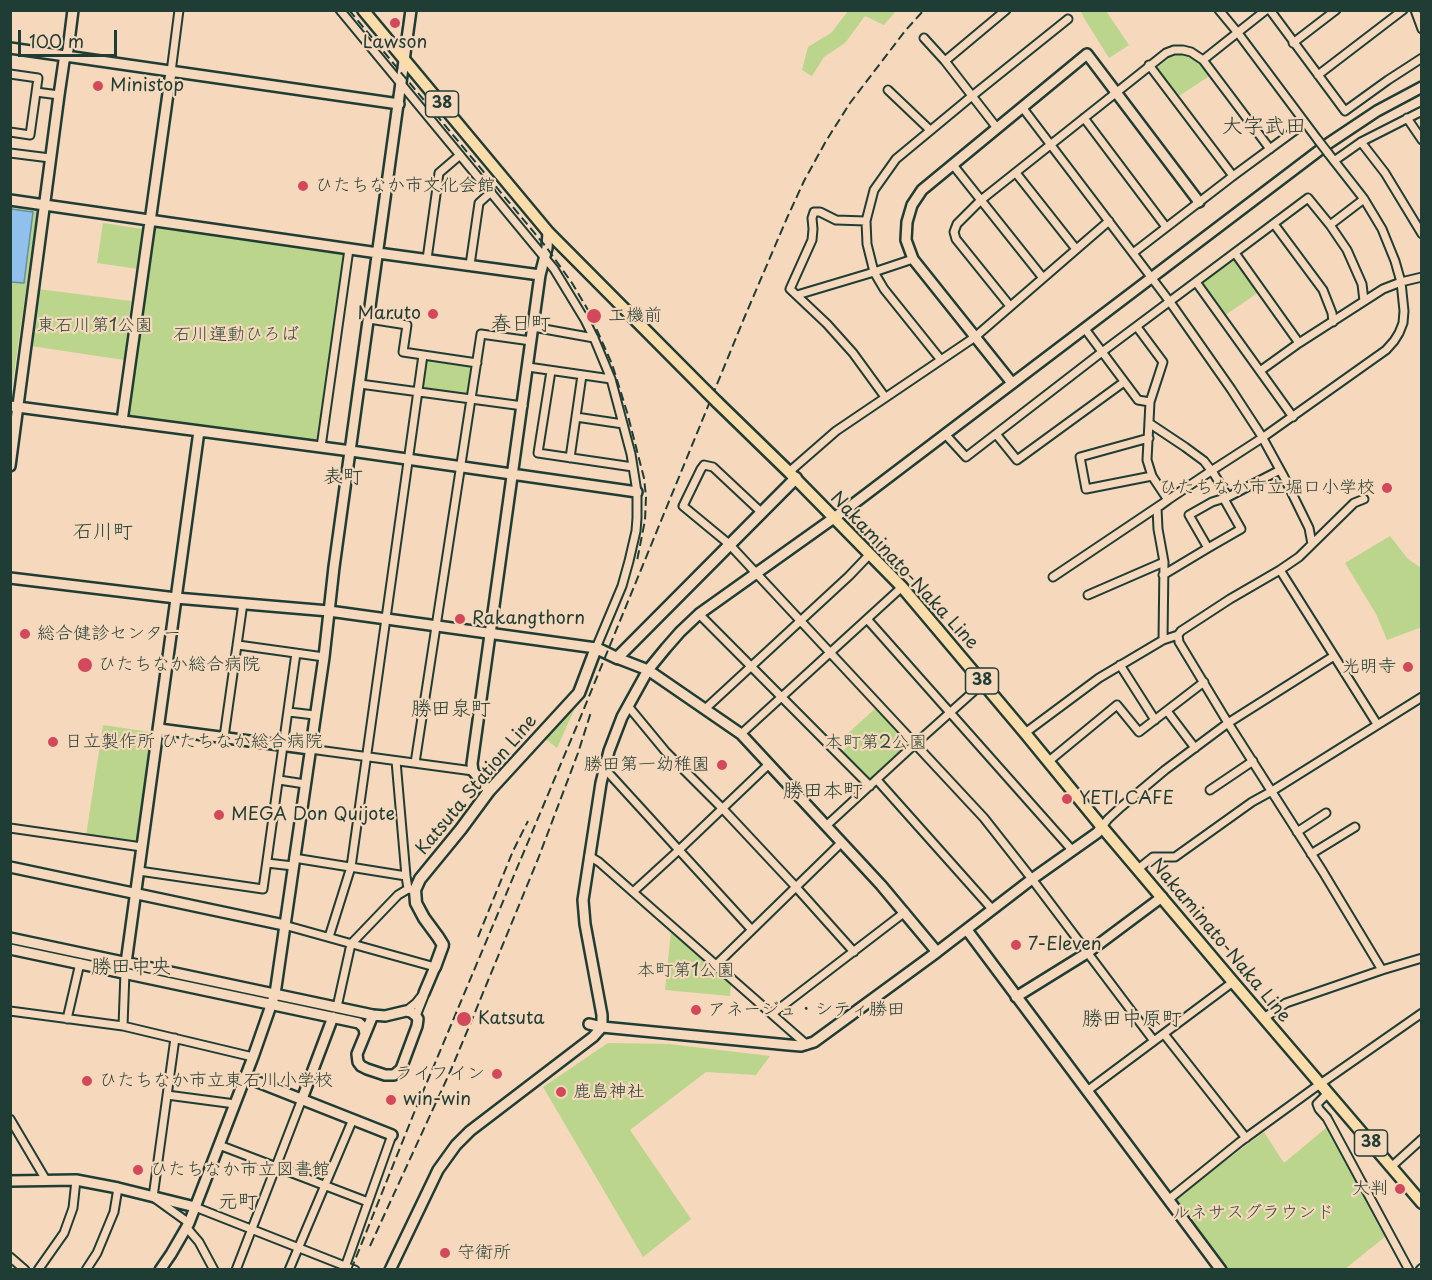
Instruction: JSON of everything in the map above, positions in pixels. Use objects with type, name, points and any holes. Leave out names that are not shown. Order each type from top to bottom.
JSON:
[{"type":"main road","name":"Nakaminato-Naka Line","points":[[363,10],[548,232],[902,587],[1102,827],[1422,1203]]},
{"type":"main road","points":[[596,648],[617,658],[761,512],[792,475]]},
{"type":"main road","name":"Katsuta Station Line","points":[[412,889],[489,791],[579,693],[596,648]]},
{"type":"main road","points":[[412,889],[419,910],[442,941],[443,945],[435,967]]},
{"type":"street","points":[[10,466],[14,407],[73,10]]},
{"type":"street","points":[[122,421],[179,10]]},
{"type":"street","points":[[10,578],[176,598],[329,611],[596,648],[622,586],[636,531],[637,492],[633,466],[611,379],[594,338],[565,287],[544,257],[340,10]]},
{"type":"street","points":[[160,1269],[188,1226],[273,999],[324,657],[411,10]]},
{"type":"street","points":[[945,62],[1006,10]]},
{"type":"street","points":[[1053,577],[1263,438],[1386,350],[1394,341],[1403,323],[1401,282],[1382,229],[1364,199],[1219,10]]},
{"type":"street","points":[[1203,60],[1268,10],[1345,111],[1422,58]]},
{"type":"street","points":[[1293,43],[1336,10]]},
{"type":"street","points":[[1318,75],[1403,10]]},
{"type":"street","points":[[1415,10],[1422,29]]},
{"type":"street","points":[[940,360],[874,273],[867,244],[866,221],[874,190],[896,159],[1068,19]]},
{"type":"street","points":[[924,38],[997,128]]},
{"type":"street","points":[[10,48],[399,104]]},
{"type":"street","points":[[1010,306],[956,239],[954,232],[957,224],[981,200],[1166,53],[1183,50],[1203,60],[1270,148]]},
{"type":"street","points":[[1012,383],[913,260],[906,240],[906,231],[909,213],[922,190],[1087,54],[1199,202]]},
{"type":"street","points":[[1149,65],[1233,176]]},
{"type":"street","points":[[10,74],[38,78],[30,135],[10,132]]},
{"type":"street","points":[[390,1269],[438,1170],[456,1146],[470,1131],[598,1033],[602,1027],[602,1015],[583,910],[584,888],[604,768],[615,733],[648,670],[680,632],[699,614],[834,517],[1329,143],[1377,111],[1422,87]]},
{"type":"street","points":[[888,90],[930,130]]},
{"type":"street","points":[[36,92],[59,95]]},
{"type":"street","points":[[1022,107],[1170,302],[1231,389],[1263,438],[1280,470],[1309,528],[1312,544]]},
{"type":"street","points":[[1334,161],[1360,142],[1422,111]]},
{"type":"street","points":[[1084,118],[1166,227]]},
{"type":"street","points":[[1407,118],[1422,140]]},
{"type":"street","points":[[1133,253],[1305,123]]},
{"type":"street","points":[[1360,142],[1385,173],[1422,234]]},
{"type":"street","points":[[10,153],[50,158]]},
{"type":"street","points":[[427,260],[439,173],[460,155]]},
{"type":"street","points":[[953,165],[1043,278]]},
{"type":"street","points":[[1016,173],[1076,249]]},
{"type":"street","points":[[470,265],[479,203],[491,192]]},
{"type":"street","points":[[945,434],[966,457],[1308,198],[1347,250],[1362,284],[1364,302]]},
{"type":"street","points":[[1330,225],[1364,199]]},
{"type":"street","points":[[10,200],[540,275]]},
{"type":"street","points":[[866,221],[836,220],[820,212],[814,212],[812,240],[790,289],[827,324],[852,352],[885,398]]},
{"type":"street","points":[[792,475],[836,431],[975,337],[1109,221]]},
{"type":"street","points":[[1274,224],[1323,290],[1333,322]]},
{"type":"street","points":[[489,791],[473,771],[472,764],[540,275],[547,248],[548,232]]},
{"type":"street","points":[[321,447],[349,249]]},
{"type":"street","points":[[1235,253],[1299,343]]},
{"type":"street","points":[[797,295],[913,260]]},
{"type":"street","points":[[1260,371],[1383,289],[1422,277]]},
{"type":"street","points":[[1196,282],[1293,417]]},
{"type":"street","points":[[369,319],[406,325],[403,352],[477,363]]},
{"type":"street","points":[[533,327],[594,338]]},
{"type":"street","points":[[1137,327],[1163,362],[1150,402],[1147,460],[1152,476],[1168,500]]},
{"type":"street","points":[[1085,329],[1138,400],[1150,402]]},
{"type":"street","points":[[416,763],[481,334],[531,341]]},
{"type":"street","points":[[329,937],[351,867],[423,355]]},
{"type":"street","points":[[528,367],[611,379]]},
{"type":"street","points":[[551,370],[538,453],[633,466]]},
{"type":"street","points":[[570,458],[582,375]]},
{"type":"street","points":[[996,434],[1017,459],[1124,382]]},
{"type":"street","points":[[360,384],[523,406]]},
{"type":"street","points":[[14,407],[351,451],[637,492]]},
{"type":"street","points":[[576,417],[623,424]]},
{"type":"street","points":[[1149,423],[1204,461],[1241,529],[1163,575]]},
{"type":"street","points":[[123,1026],[126,963],[199,431]]},
{"type":"street","points":[[1149,438],[1080,457],[1086,489],[1152,476]]},
{"type":"street","points":[[761,512],[713,467],[704,465],[683,506],[729,544],[984,818],[1154,1041]]},
{"type":"street","points":[[1208,548],[1189,515],[1280,470]]},
{"type":"street","points":[[1025,733],[1099,678],[1163,640],[1178,635],[1230,599],[1299,557],[1354,503],[1364,499]]},
{"type":"street","points":[[1157,508],[1164,562],[1163,640]]},
{"type":"street","points":[[705,709],[870,554]]},
{"type":"street","points":[[1088,595],[1164,562]]},
{"type":"street","points":[[1280,570],[1377,724]]},
{"type":"street","points":[[741,734],[902,587]]},
{"type":"street","points":[[224,737],[243,603]]},
{"type":"street","points":[[699,614],[870,786]]},
{"type":"street","points":[[867,619],[1072,850]]},
{"type":"street","points":[[1178,635],[1179,642],[1228,723],[1382,970]]},
{"type":"street","points":[[238,645],[324,657]]},
{"type":"street","points":[[139,871],[263,889],[296,653]]},
{"type":"street","points":[[589,1024],[789,1045],[807,1045],[814,1042],[1097,833],[1121,807],[1165,770],[1228,723],[1334,656]]},
{"type":"street","points":[[617,658],[648,670],[741,734],[905,912],[937,952]]},
{"type":"street","points":[[1120,665],[1155,720]]},
{"type":"street","points":[[1049,761],[1117,705],[1139,732],[1204,682]]},
{"type":"street","points":[[826,826],[983,683]]},
{"type":"street","points":[[1138,868],[1153,857],[1175,857],[1252,802],[1422,697]]},
{"type":"street","points":[[628,706],[666,752],[722,808],[854,952]]},
{"type":"street","points":[[1167,711],[1195,748]]},
{"type":"street","points":[[289,712],[314,715]]},
{"type":"street","points":[[159,729],[473,771]]},
{"type":"street","points":[[337,1007],[351,944],[398,895],[412,889],[406,876],[396,761]]},
{"type":"street","points":[[1210,790],[1253,761]]},
{"type":"street","points":[[633,892],[768,765]]},
{"type":"street","points":[[604,768],[751,929]]},
{"type":"street","points":[[279,780],[305,784]]},
{"type":"street","points":[[877,780],[992,909]]},
{"type":"street","points":[[1297,832],[1326,813]]},
{"type":"street","points":[[1311,854],[1355,827]]},
{"type":"street","points":[[10,828],[142,847]]},
{"type":"street","points":[[716,965],[841,843]]},
{"type":"street","points":[[589,856],[599,862],[807,1045]]},
{"type":"street","points":[[267,863],[294,862],[351,867],[406,876]]},
{"type":"street","points":[[10,867],[284,925],[435,967],[416,1016]]},
{"type":"street","points":[[1016,997],[1087,952],[1162,897]]},
{"type":"street","points":[[772,1014],[905,912]]},
{"type":"street","points":[[967,930],[1221,1269]]},
{"type":"street","points":[[10,939],[126,963],[273,999],[358,1023],[364,1028],[364,1034]]},
{"type":"street","points":[[10,949],[125,973],[273,999],[337,1007],[373,1015],[385,1016],[406,1011],[424,993]]},
{"type":"street","points":[[1264,1018],[1286,1003],[1422,958]]},
{"type":"street","points":[[67,1019],[80,963]]},
{"type":"street","points":[[1087,1091],[1233,982]]},
{"type":"street","points":[[10,1011],[123,1026],[253,1057]]},
{"type":"street","points":[[373,1015],[357,1054],[358,1062],[367,1069],[385,1075],[394,1075],[400,1069],[417,1026],[416,1016],[406,1011]]},
{"type":"street","points":[[1168,1200],[1246,1138],[1324,1088],[1422,1013]]},
{"type":"street","points":[[236,1269],[333,1017]]},
{"type":"street","points":[[1164,1034],[1246,1138]]},
{"type":"street","points":[[153,1197],[175,1038]]},
{"type":"street","points":[[245,1077],[392,1135],[345,1268]]},
{"type":"street","points":[[1324,1088],[1317,1104],[1319,1110],[1327,1118],[1409,1269]]},
{"type":"street","points":[[166,1095],[235,1104]]},
{"type":"street","points":[[10,1119],[46,1180]]},
{"type":"street","points":[[289,1269],[353,1119]]},
{"type":"street","points":[[1391,1167],[1422,1139]]},
{"type":"street","points":[[219,1145],[368,1202]]},
{"type":"street","points":[[38,1269],[64,1233],[73,1208],[76,1180]]},
{"type":"street","points":[[10,1181],[76,1180],[195,1207],[299,1247],[345,1268],[355,1269]]},
{"type":"street","points":[[86,1269],[97,1253],[114,1212],[118,1188]]},
{"type":"street","points":[[153,1197],[188,1226],[213,1269]]},
{"type":"street","points":[[10,1257],[25,1269]]},
{"type":"green space","points":[[849,10],[896,11],[884,25],[865,16],[845,43],[824,57],[812,76],[802,70],[808,47],[831,33]]},
{"type":"green space","points":[[1081,11],[1106,11],[1129,45],[1109,58]]},
{"type":"green space","points":[[1188,55],[1202,63],[1211,75],[1179,96],[1157,68],[1169,58]]},
{"type":"green space","points":[[11,205],[34,208],[37,213],[11,394]]},
{"type":"green space","points":[[103,223],[143,229],[138,269],[97,263]]},
{"type":"green space","name":"石川運動ひろば","points":[[157,225],[342,254],[344,258],[319,437],[311,442],[127,415],[152,231]]},
{"type":"green space","points":[[1232,258],[1236,259],[1259,292],[1224,316],[1200,283]]},
{"type":"green space","name":"東石川第1公園","points":[[38,289],[131,301],[124,360],[31,346]]},
{"type":"green space","points":[[423,355],[477,363],[471,400],[418,392]]},
{"type":"green space","points":[[1390,536],[1408,559],[1421,568],[1422,627],[1387,640],[1376,614],[1345,563]]},
{"type":"green space","points":[[570,707],[574,710],[557,748],[543,737]]},
{"type":"green space","name":"本町第2公園","points":[[877,707],[909,743],[909,746],[872,780],[866,780],[841,753],[852,741],[846,735]]},
{"type":"green space","points":[[103,725],[150,732],[151,748],[137,845],[86,836]]},
{"type":"green space","name":"本町第1公園","points":[[671,931],[731,985],[730,996],[665,990]]},
{"type":"green space","points":[[608,1043],[669,1044],[770,1056],[756,1075],[706,1072],[630,1130],[691,1219],[643,1257],[543,1087]]},
{"type":"green space","name":"ルネサスグラウンド","points":[[1327,1127],[1386,1236],[1345,1269],[1225,1269],[1172,1201],[1264,1132],[1284,1163]]},
{"type":"water","points":[[11,209],[33,212],[24,283],[11,282]]},
{"type":"railway","points":[[349,10],[547,248],[588,310],[612,364],[644,478],[645,520],[637,561]]},
{"type":"railway","points":[[351,1270],[414,1113],[787,218],[804,181],[850,103],[924,10]]},
{"type":"railway","points":[[370,1246],[471,1022],[538,859],[591,712]]},
{"type":"railway","points":[[478,937],[513,851],[528,821]]},
{"type":"place","name":"Lawson","points":[[395,23]]},
{"type":"place","name":"Ministop","points":[[98,86]]},
{"type":"place","name":"ひたちなか市文化会館","points":[[303,186]]},
{"type":"place","name":"Maruto","points":[[433,314]]},
{"type":"place","name":"工機前","points":[[594,316]]},
{"type":"place","name":"ひたちなか市立堀口小学校","points":[[1387,488]]},
{"type":"place","name":"Rakangthorn","points":[[460,619]]},
{"type":"place","name":"総合健診センター","points":[[25,634]]},
{"type":"place","name":"ひたちなか総合病院","points":[[85,665]]},
{"type":"place","name":"光明寺","points":[[1408,667]]},
{"type":"place","name":"日立製作所 ひたちなか総合病院","points":[[53,742]]},
{"type":"place","name":"勝田第一幼稚園","points":[[722,765]]},
{"type":"place","name":"YETI CAFE","points":[[1067,799]]},
{"type":"place","name":"MEGA Don Quijote","points":[[219,815]]},
{"type":"place","name":"7-Eleven","points":[[1016,945]]},
{"type":"place","name":"アネージュ・シティ勝田","points":[[696,1010]]},
{"type":"place","name":"Katsuta","points":[[464,1019]]},
{"type":"place","name":"ライフイン","points":[[497,1074]]},
{"type":"place","name":"ひたちなか市立東石川小学校","points":[[87,1081]]},
{"type":"place","name":"鹿島神社","points":[[561,1092]]},
{"type":"place","name":"win-win","points":[[391,1100]]},
{"type":"place","name":"ひたちなか市立図書館","points":[[138,1170]]},
{"type":"place","name":"大判","points":[[1400,1189]]},
{"type":"place","name":"守衛所","points":[[445,1253]]},
{"type":"district","name":"大字武田","points":[[1264,127]]},
{"type":"district","name":"春日町","points":[[521,324]]},
{"type":"district","name":"表町","points":[[343,477]]},
{"type":"district","name":"石川町","points":[[103,532]]},
{"type":"district","name":"勝田泉町","points":[[451,709]]},
{"type":"district","name":"勝田本町","points":[[823,791]]},
{"type":"district","name":"勝田中央","points":[[131,967]]},
{"type":"district","name":"勝田中原町","points":[[1132,1019]]},
{"type":"district","name":"元町","points":[[238,1202]]}]
